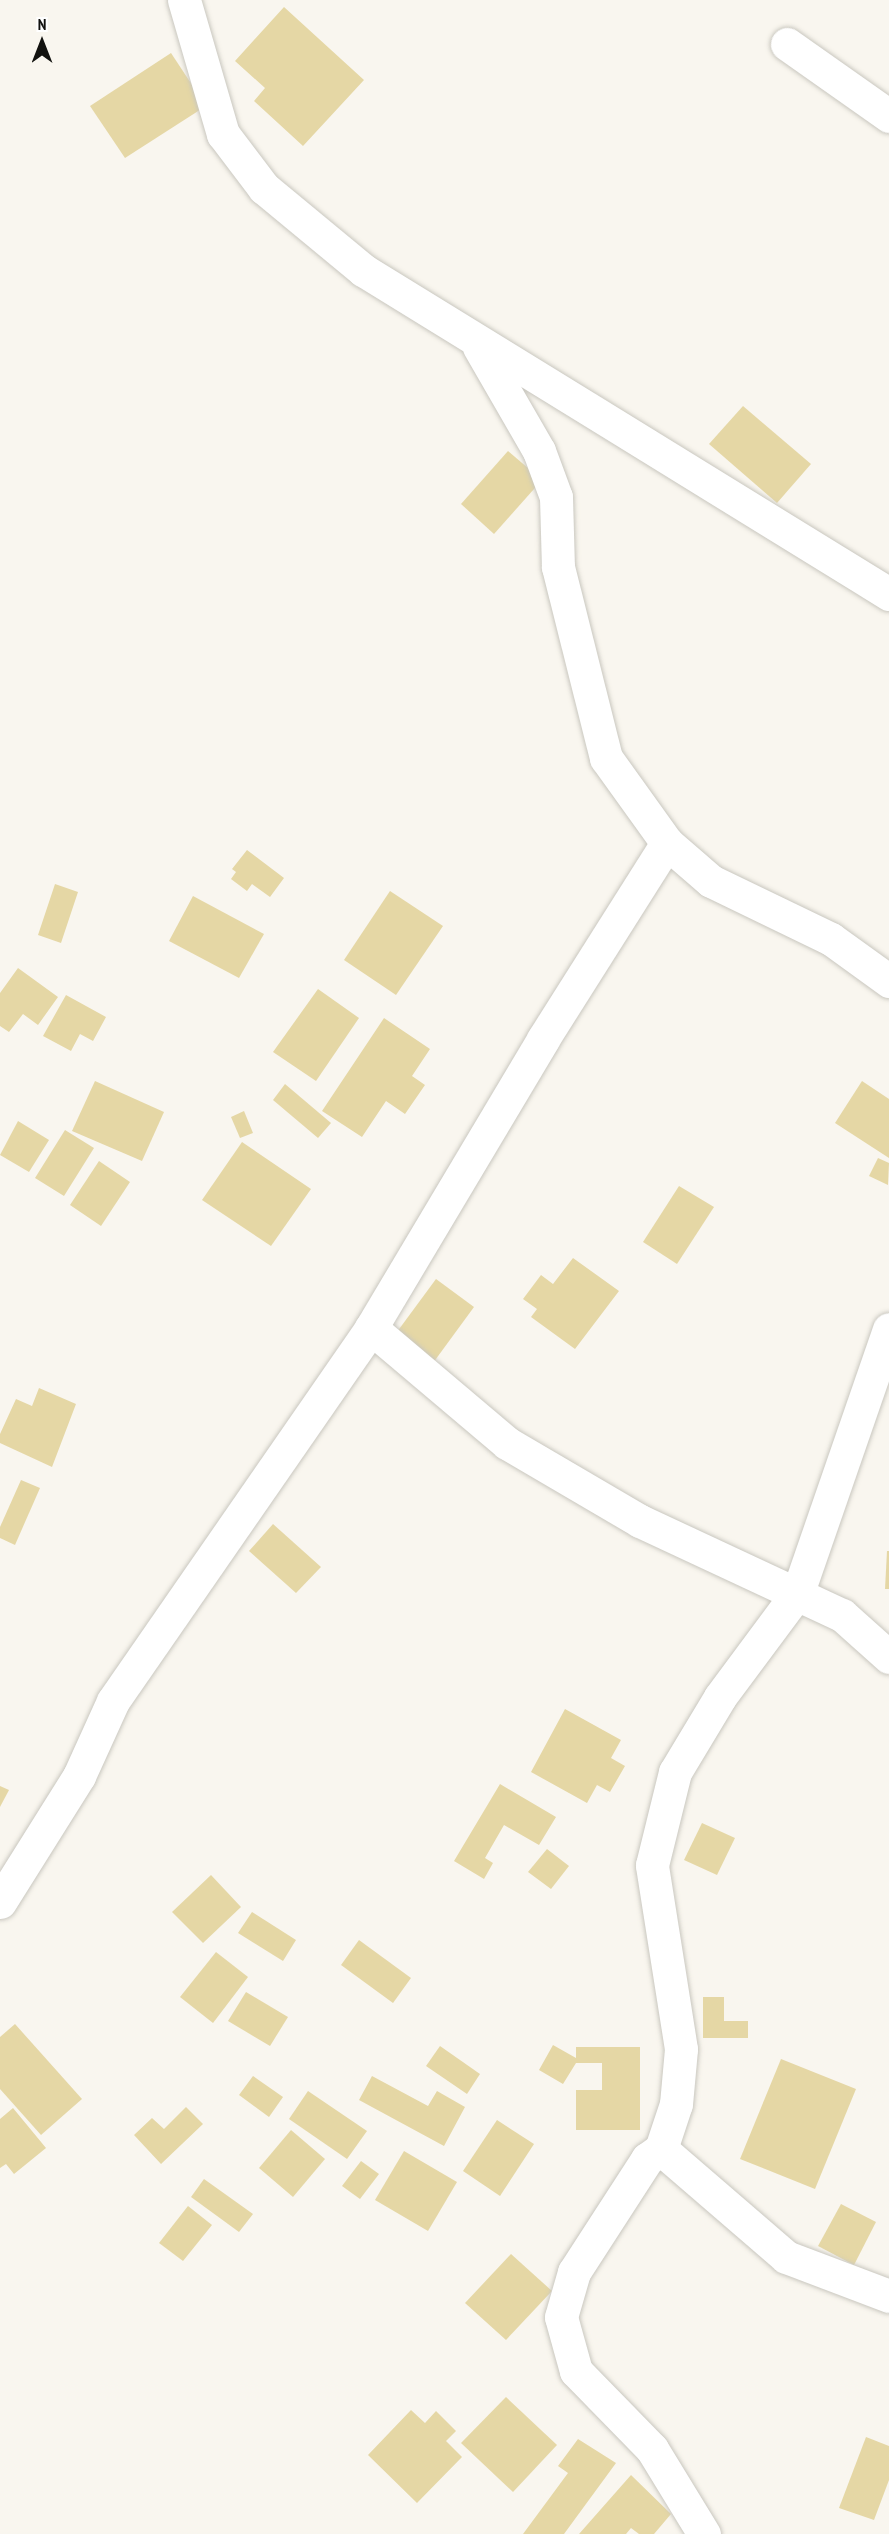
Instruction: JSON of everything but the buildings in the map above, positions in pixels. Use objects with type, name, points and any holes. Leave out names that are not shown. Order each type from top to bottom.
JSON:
[{"type":"street","points":[[184,0],[223,134],[264,188],[363,270],[476,343],[889,594]]},
{"type":"street","points":[[787,44],[889,116]]},
{"type":"street","points":[[476,343],[539,451],[556,496],[558,567],[582,651],[588,695],[606,758],[667,843],[711,881],[831,939],[889,981]]},
{"type":"street","points":[[0,1902],[80,1776],[113,1701],[371,1328],[543,1039],[667,843]]},
{"type":"street","points":[[371,1328],[507,1443],[640,1521],[798,1592],[842,1615],[889,1657]]},
{"type":"street","points":[[704,2534],[652,2449],[576,2371],[561,2317],[574,2272],[647,2159],[661,2149],[676,2104],[681,2049],[652,1865],[675,1772],[720,1697],[798,1592],[889,1329]]},
{"type":"street","points":[[661,2149],[786,2257],[889,2296]]}]
